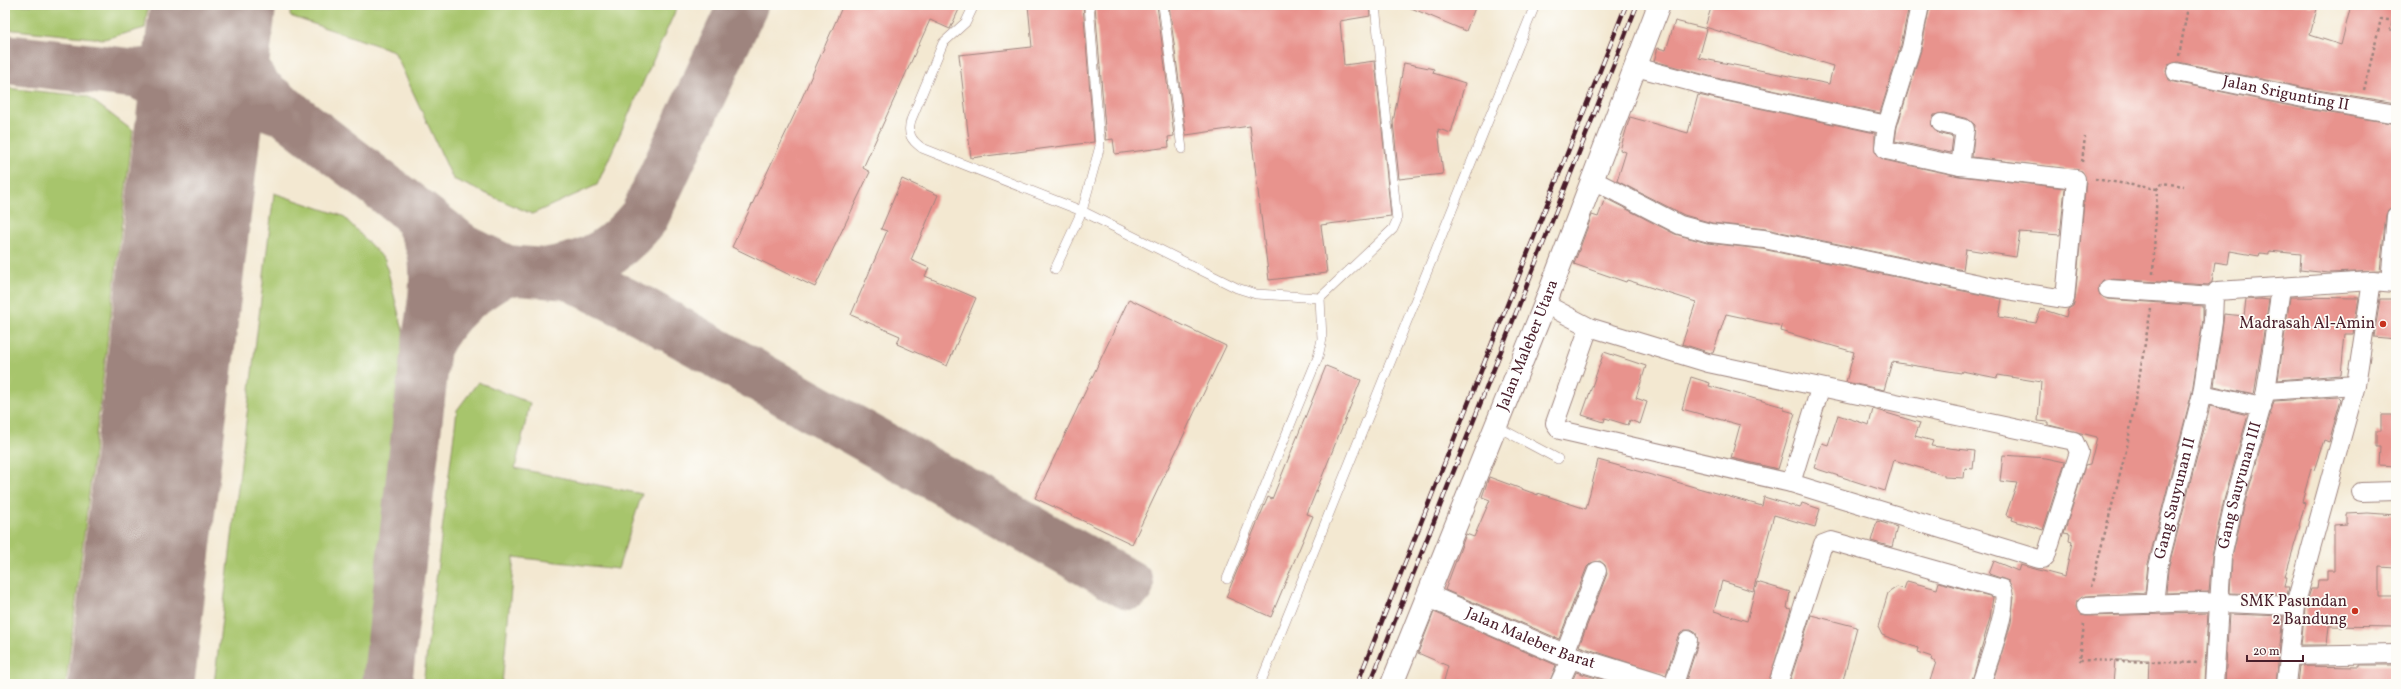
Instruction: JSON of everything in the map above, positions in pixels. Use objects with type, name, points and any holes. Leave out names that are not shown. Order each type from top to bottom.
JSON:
[{"type":"street","name":"Jalan Maleber Utara","points":[[1392,684],[1545,304],[1659,5]]},
{"type":"street","points":[[1592,180],[1680,225],[1710,233],[1764,239],[2013,291],[2065,299],[2078,177],[1960,166],[1886,150],[1884,147],[1887,125],[1911,48],[1920,5]]},
{"type":"street","points":[[1636,67],[1718,89],[1887,125]]},
{"type":"street","name":"Jalan Srigunting II","points":[[2176,72],[2303,98],[2360,106],[2396,114]]},
{"type":"street","points":[[1941,122],[1965,129],[1960,166]]},
{"type":"street","points":[[2108,289],[2214,296],[2219,290],[2281,288],[2372,281],[2393,283],[2396,216]]},
{"type":"street","points":[[2286,684],[2295,606],[2356,385],[2372,281]]},
{"type":"street","name":"Gang Sauyunan III","points":[[2214,684],[2217,603],[2222,557],[2234,503],[2264,399],[2281,288]]},
{"type":"street","name":"Gang Sauyunan II","points":[[2154,604],[2158,567],[2202,394],[2213,321],[2214,296]]},
{"type":"street","points":[[1545,304],[1588,327],[1708,363],[1820,389],[2074,441],[2078,447],[2078,452],[2047,552],[2043,559],[1790,483],[1674,458],[1557,428],[1555,423],[1588,327]]},
{"type":"street","points":[[2202,394],[2264,399],[2356,385]]},
{"type":"street","points":[[1790,483],[1820,389]]},
{"type":"street","points":[[2361,492],[2396,491]]},
{"type":"street","points":[[1778,684],[1823,544],[1831,541],[2002,589],[2005,596],[1996,637],[1981,684]]},
{"type":"street","points":[[1559,684],[1597,571]]},
{"type":"street","name":"Jalan Maleber Barat","points":[[1428,596],[1567,657],[1658,684]]},
{"type":"street","points":[[2086,606],[2217,603],[2295,606]]},
{"type":"street","points":[[1674,684],[1688,640]]},
{"type":"street","points":[[2290,656],[2396,654]]},
{"type":"lane","points":[[974,5],[966,22],[941,48],[911,120],[908,130],[912,141],[922,148],[1082,211],[1237,288],[1256,294],[1320,298],[1393,229],[1397,220],[1374,5]]},
{"type":"lane","points":[[1055,269],[1082,211],[1100,146],[1089,5]]},
{"type":"lane","points":[[1163,5],[1182,149]]},
{"type":"lane","points":[[1260,684],[1535,5]]},
{"type":"lane","points":[[1227,579],[1318,357],[1322,339],[1320,298]]},
{"type":"lane","points":[[1496,426],[1558,459]]},
{"type":"path","points":[[2176,72],[2188,7],[2191,5]]},
{"type":"path","points":[[2360,106],[2381,19],[2396,21]]},
{"type":"path","points":[[2085,137],[2078,177],[2157,189]]},
{"type":"path","points":[[2184,186],[2162,183],[2157,189],[2153,293],[2127,447],[2086,606],[2080,660],[2215,663]]},
{"type":"green space","points":[[5,5],[148,5],[145,28],[104,39],[5,29]]},
{"type":"green space","points":[[291,5],[678,5],[597,185],[532,214],[453,179],[394,51],[290,16]]},
{"type":"green space","points":[[5,88],[87,96],[133,131],[66,684],[5,684]]},
{"type":"green space","points":[[274,193],[343,216],[385,260],[409,354],[369,684],[214,684]]},
{"type":"green space","points":[[478,382],[530,403],[515,468],[642,494],[618,569],[514,557],[502,684],[423,684],[457,410]]},
{"type":"building","points":[[843,5],[961,5],[950,29],[930,20],[863,168],[870,172],[815,287],[732,247],[797,109]]},
{"type":"building","points":[[1028,5],[1083,5],[1094,142],[971,158],[959,55],[1032,47]]},
{"type":"building","points":[[1095,5],[1157,5],[1174,136],[1168,137],[1169,147],[1115,154],[1113,139],[1106,140]]},
{"type":"building","points":[[1169,5],[1369,5],[1370,16],[1340,21],[1344,65],[1375,61],[1391,216],[1321,225],[1327,273],[1269,280],[1250,126],[1186,135]]},
{"type":"building","points":[[1404,5],[1476,5],[1466,31]]},
{"type":"building","points":[[1712,5],[1909,5],[1901,45],[1880,113],[1720,79],[1654,61],[1658,48],[1666,50],[1675,21],[1707,29],[1699,58],[1829,84],[1833,66],[1705,27]]},
{"type":"building","points":[[1930,5],[2318,5],[2310,35],[2341,45],[2351,5],[2396,5],[2390,30],[2396,31],[2396,103],[2305,88],[2178,62],[2168,65],[2166,70],[2169,80],[2174,82],[2301,108],[2396,124],[2396,206],[2388,210],[2386,215],[2380,271],[2329,273],[2300,270],[2301,254],[2269,251],[2269,254],[2260,253],[2259,256],[2230,251],[2228,264],[2215,262],[2212,282],[2208,285],[2109,279],[2103,280],[2098,288],[2099,294],[2107,299],[2203,306],[2203,320],[2192,392],[2148,564],[2145,593],[2085,596],[2077,601],[2076,607],[2081,615],[2086,616],[2208,613],[2204,684],[2148,684],[2149,660],[2115,660],[2113,684],[1992,684],[2011,623],[2014,597],[2009,581],[1989,574],[1994,561],[2018,571],[2020,565],[2065,577],[2072,542],[2069,541],[2070,534],[2064,533],[2085,466],[2090,465],[2097,437],[2049,425],[2049,422],[2038,421],[2041,382],[1998,375],[1997,378],[1962,371],[1961,373],[1892,362],[1884,390],[1846,382],[1854,352],[1781,331],[1782,326],[1726,314],[1713,353],[1711,353],[1682,344],[1696,302],[1627,280],[1626,282],[1574,264],[1592,215],[1598,217],[1605,198],[1675,234],[1707,243],[1762,249],[2002,299],[1999,317],[2036,323],[2041,309],[2066,317],[2068,309],[2073,306],[2075,300],[2086,180],[2082,171],[1972,157],[1975,125],[1968,119],[1944,113],[1934,115],[1931,126],[1938,133],[1953,137],[1951,153],[1895,141],[1897,127],[1921,50]]},
{"type":"building","points":[[1404,63],[1434,69],[1433,73],[1465,83],[1451,133],[1438,129],[1443,174],[1399,179],[1393,122]]},
{"type":"building","points":[[1698,95],[1875,133],[1875,152],[1884,160],[1959,176],[2065,188],[2060,235],[2020,232],[2016,257],[1966,249],[1963,270],[1766,229],[1712,223],[1684,215],[1617,181],[1626,152],[1620,150],[1630,117],[1688,133]]},
{"type":"building","points":[[902,179],[938,195],[911,260],[929,268],[925,276],[976,298],[947,366],[897,344],[900,336],[851,315],[887,231],[881,229]]},
{"type":"building","points":[[2290,297],[2359,298],[2353,334],[2345,334],[2341,375],[2278,380]]},
{"type":"building","points":[[1129,299],[1226,346],[1132,544],[1035,498]]},
{"type":"building","name":"Madrasah Al-Amin","points":[[2380,299],[2396,299],[2396,339],[2374,337]]},
{"type":"building","points":[[2246,300],[2269,300],[2254,395],[2214,386],[2224,314],[2244,316]]},
{"type":"building","points":[[1604,352],[1646,366],[1636,398],[1647,402],[1640,424],[1630,420],[1628,425],[1605,418],[1604,422],[1582,415]]},
{"type":"building","points":[[1326,366],[1361,380],[1307,514],[1313,516],[1271,617],[1226,597],[1268,497],[1272,499]]},
{"type":"building","points":[[1691,377],[1710,383],[1709,386],[1784,407],[1784,410],[1795,413],[1778,469],[1731,458],[1740,425],[1682,409]]},
{"type":"building","points":[[2339,397],[2341,399],[2329,442],[2324,440],[2314,470],[2311,469],[2302,502],[2305,503],[2300,526],[2285,577],[2287,577],[2285,587],[2289,587],[2287,595],[2230,593],[2232,558],[2244,506],[2274,401]]},
{"type":"building","points":[[2210,406],[2248,415],[2224,500],[2212,555],[2209,592],[2166,593],[2168,569]]},
{"type":"building","points":[[1873,409],[1920,423],[1915,436],[1933,441],[1931,446],[1975,451],[1973,469],[1965,468],[1964,478],[1944,477],[1944,475],[1894,460],[1885,491],[1814,468],[1822,443],[1828,445],[1838,415],[1869,425]]},
{"type":"building","points":[[2381,415],[2396,415],[2396,466],[2379,465],[2380,447],[2376,447],[2376,431],[2381,431]]},
{"type":"building","points":[[2003,455],[2046,458],[2065,462],[2043,530],[2012,520],[2013,517],[2006,515],[2017,483],[2000,481]]},
{"type":"building","points":[[1598,460],[1762,506],[1764,497],[1800,508],[1802,503],[1820,509],[1815,527],[1774,515],[1753,591],[1722,581],[1714,611],[1747,621],[1757,582],[1790,592],[1787,608],[1791,609],[1768,684],[1685,684],[1698,643],[1696,633],[1691,630],[1685,630],[1678,636],[1666,675],[1579,646],[1607,574],[1605,565],[1600,561],[1591,563],[1587,567],[1559,639],[1445,590],[1466,534],[1474,537],[1490,500],[1482,497],[1489,477],[1538,495],[1538,493],[1586,509]]},
{"type":"building","points":[[2368,513],[2396,515],[2396,568],[2379,567],[2379,597],[2396,597],[2396,627],[2329,626],[2327,645],[2301,645],[2305,608],[2311,589],[2317,589],[2318,580],[2327,580],[2327,571],[2334,571],[2334,525],[2347,524],[2347,514]]},
{"type":"building","points":[[1877,521],[1897,527],[1892,547],[1871,541]]},
{"type":"building","points":[[1907,581],[1937,589],[1939,582],[1993,597],[1990,618],[1971,684],[1929,684],[1936,662],[1931,660],[1932,657],[1917,652],[1918,648],[1882,635],[1878,627],[1888,593],[1897,587],[1904,589]]},
{"type":"building","points":[[1434,612],[1556,665],[1549,684],[1443,684],[1448,666],[1418,653]]},
{"type":"building","points":[[2229,614],[2283,616],[2276,684],[2225,684]]},
{"type":"building","points":[[1811,615],[1857,627],[1842,684],[1789,684]]},
{"type":"building","points":[[2360,665],[2396,665],[2396,684],[2297,684],[2299,666],[2360,667]]},
{"type":"building","points":[[1576,672],[1616,684],[1571,684]]},
{"type":"taxiway","points":[[216,5],[222,32],[231,52],[259,91],[463,249],[506,270],[569,275],[642,311],[1129,585]]},
{"type":"taxiway","points":[[550,272],[579,265],[603,255],[624,239],[644,217],[743,5]]},
{"type":"taxiway","points":[[5,59],[139,74],[246,97],[277,109]]},
{"type":"taxiway","points":[[143,73],[139,74],[153,81],[173,100],[184,123],[194,165]]},
{"type":"taxiway","points":[[415,212],[430,245],[434,268],[432,302],[426,347]]},
{"type":"taxiway","points":[[387,684],[426,347],[450,311],[470,294],[506,270]]},
{"type":"runway","points":[[131,684],[213,5]]},
{"type":"railway","points":[[1357,684],[1626,5]]},
{"type":"railway","points":[[1370,684],[1637,5]]},
{"type":"place","name":"Madrasah Al-Amin","points":[[2383,324]]},
{"type":"place","name":"SMK Pasundan 2 Bandung","points":[[2355,611]]}]
